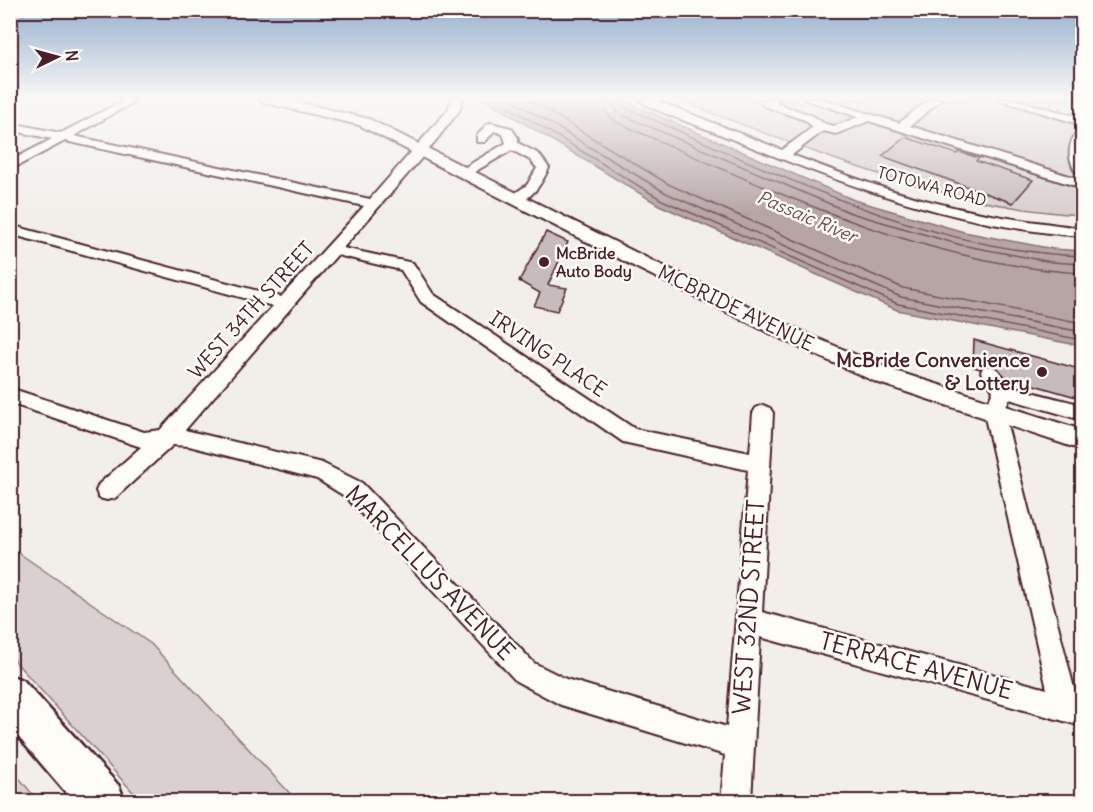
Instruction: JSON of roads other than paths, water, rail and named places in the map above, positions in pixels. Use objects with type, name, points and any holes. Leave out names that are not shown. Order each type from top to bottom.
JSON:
[{"type":"highway","points":[[10,695],[104,801]]},
{"type":"main road","name":"MCBRIDE AVENUE","points":[[393,137],[646,265],[806,342],[885,376],[1083,440]]},
{"type":"street","points":[[10,166],[63,137],[372,204]]},
{"type":"street","name":"WEST 34TH STREET","points":[[107,491],[165,438],[432,137]]},
{"type":"street","points":[[511,137],[512,145]]},
{"type":"street","name":"TOTOWA ROAD","points":[[741,137],[876,189],[932,206],[1023,225],[1083,232]]},
{"type":"street","points":[[785,154],[808,137]]},
{"type":"street","points":[[936,137],[1083,184]]},
{"type":"street","points":[[1079,137],[1074,153],[1083,171]]},
{"type":"street","points":[[464,172],[512,145]]},
{"type":"street","points":[[512,145],[543,164],[532,188],[515,198]]},
{"type":"street","points":[[10,229],[284,303]]},
{"type":"street","name":"IRVING PLACE","points":[[333,250],[407,266],[427,298],[630,436],[759,464]]},
{"type":"street","points":[[990,372],[1003,390],[1083,412]]},
{"type":"street","points":[[1003,390],[994,413],[1074,710]]},
{"type":"street","name":"MARCELLUS AVENUE","points":[[10,396],[144,441],[189,438],[322,472],[339,480],[354,490],[525,672],[561,691],[740,745]]},
{"type":"street","name":"WEST 32ND STREET","points":[[736,801],[763,413]]},
{"type":"street","name":"TERRACE AVENUE","points":[[749,621],[1074,710]]},
{"type":"water","name":"Passaic River","points":[[547,137],[708,137],[854,200],[964,232],[1053,249],[1082,251],[1082,346],[897,310],[659,205]]},
{"type":"place","name":"McBride Auto Body","points":[[544,262]]},
{"type":"place","name":"McBride Convenience & Lottery","points":[[1042,372]]}]
